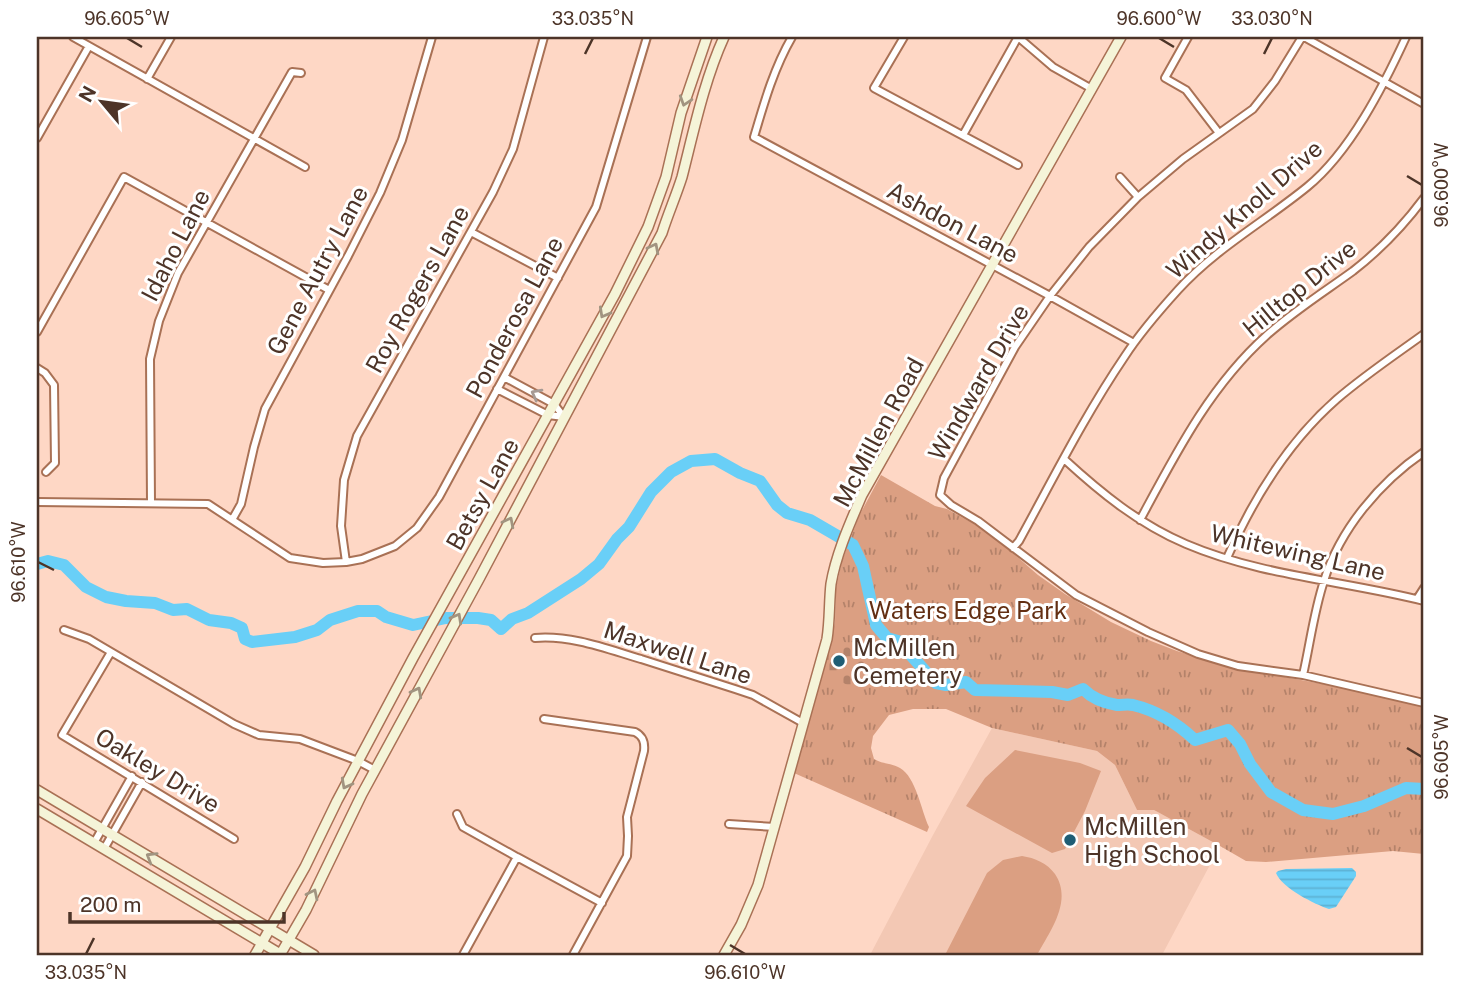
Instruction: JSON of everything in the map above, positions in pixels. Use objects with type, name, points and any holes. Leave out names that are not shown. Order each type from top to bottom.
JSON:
[{"type":"main road","name":"Betsy Lane","points":[[255,955],[305,867],[358,761],[456,580],[615,294],[648,227],[666,177],[681,113],[707,37]]},
{"type":"main road","name":"Betsy Lane","points":[[281,955],[353,810],[662,233],[681,180],[717,52],[724,37]]},
{"type":"main road","name":"McMillen Road","points":[[724,955],[758,886],[827,639],[831,584],[862,495],[1121,37]]},
{"type":"main road","points":[[37,790],[314,955]]},
{"type":"main road","points":[[37,809],[281,955]]},
{"type":"street","points":[[73,37],[304,167]]},
{"type":"street","points":[[147,79],[171,37]]},
{"type":"street","name":"Gene Autry Lane","points":[[232,520],[241,504],[265,409],[380,193],[402,140],[432,37]]},
{"type":"street","name":"Roy Rogers Lane","points":[[346,562],[341,526],[345,480],[357,436],[493,192],[513,149],[544,37]]},
{"type":"street","name":"Ponderosa Lane","points":[[37,502],[208,504],[290,558],[323,563],[362,559],[395,546],[417,527],[439,497],[596,207],[646,37]]},
{"type":"street","name":"Ashdon Lane","points":[[792,37],[783,52],[767,94],[754,137],[1134,343]]},
{"type":"street","points":[[904,37],[874,88],[1018,164]]},
{"type":"street","points":[[963,135],[1018,37],[1054,67],[1092,89]]},
{"type":"street","points":[[1188,37],[1165,78],[1186,90],[1219,133]]},
{"type":"street","points":[[1303,37],[1424,104]]},
{"type":"street","name":"Windward Drive","points":[[1013,548],[940,495],[944,478],[1015,347],[1050,296],[1089,247],[1138,197],[1183,159],[1253,108],[1275,81],[1303,37]]},
{"type":"street","name":"Windy Knoll Drive","points":[[1013,548],[1134,343],[1180,288],[1213,257],[1309,185],[1338,155],[1384,82],[1406,37]]},
{"type":"street","points":[[37,138],[89,46]]},
{"type":"street","name":"Idaho Lane","points":[[151,503],[150,359],[159,321],[178,274],[292,72],[301,73]]},
{"type":"street","points":[[37,332],[124,177],[329,290]]},
{"type":"street","points":[[1120,177],[1138,197]]},
{"type":"street","name":"Hilltop Drive","points":[[1140,520],[1201,410],[1225,378],[1281,323],[1353,271],[1386,243],[1424,198]]},
{"type":"street","points":[[471,232],[558,278]]},
{"type":"street","points":[[1227,558],[1254,505],[1286,454],[1306,430],[1337,399],[1424,334]]},
{"type":"street","points":[[37,368],[45,373],[54,385],[55,463],[46,472]]},
{"type":"street","points":[[503,377],[554,404],[564,416]]},
{"type":"street","points":[[497,388],[548,415],[564,416]]},
{"type":"street","points":[[1303,675],[1324,580],[1343,536],[1367,505],[1404,466],[1424,452]]},
{"type":"street","name":"Whitewing Lane","points":[[1064,459],[1101,494],[1140,520],[1186,544],[1227,558],[1421,600]]},
{"type":"street","points":[[1013,548],[1076,595],[1198,654],[1238,666],[1303,675],[1424,703]]},
{"type":"street","points":[[1421,600],[1424,588]]},
{"type":"street","points":[[64,630],[89,639],[234,724],[259,735],[300,739],[375,770]]},
{"type":"street","name":"Maxwell Lane","points":[[535,638],[570,639],[598,646],[753,695],[803,723]]},
{"type":"street","name":"Oakley Drive","points":[[111,652],[62,735],[234,839]]},
{"type":"street","points":[[544,719],[635,732],[640,735],[644,744],[627,817],[627,856],[573,955]]},
{"type":"street","points":[[94,843],[132,776]]},
{"type":"street","points":[[104,849],[142,782]]},
{"type":"street","points":[[457,814],[463,827],[602,903]]},
{"type":"street","points":[[729,824],[775,827]]},
{"type":"street","points":[[463,955],[517,857]]},
{"type":"shaded area","name":"McMillen High School","points":[[992,728],[1097,751],[1115,765],[1137,810],[1154,810],[1220,846],[1162,955],[870,955]]},
{"type":"green space","name":"Waters Edge Park","points":[[881,475],[935,506],[947,509],[976,525],[1065,594],[1111,622],[1151,641],[1230,667],[1344,688],[1424,707],[1424,854],[1393,851],[1266,862],[1246,861],[1154,810],[1137,810],[1115,765],[1097,751],[992,728],[946,709],[913,709],[889,715],[873,736],[871,748],[874,759],[906,772],[918,794],[929,827],[927,832],[794,773],[831,644],[836,588],[842,561],[859,516]]},
{"type":"green space","points":[[841,640],[872,658],[854,689],[823,671]]},
{"type":"green space","points":[[1015,750],[1080,763],[1101,771],[1085,811],[1065,849],[1052,853],[966,806],[985,778]]},
{"type":"green space","points":[[1022,856],[1032,858],[1052,870],[1060,884],[1062,895],[1058,916],[1037,955],[945,955],[987,873],[1003,860]]},
{"type":"water","points":[[1352,868],[1356,876],[1336,907],[1329,909],[1291,890],[1276,873],[1286,869]]},
{"type":"waterway","points":[[37,564],[48,561],[64,565],[86,587],[106,597],[155,603],[173,610],[187,609],[209,620],[231,623],[242,628],[245,639],[252,642],[295,637],[317,630],[330,620],[358,611],[377,611],[386,617],[413,625],[446,618],[478,618],[491,620],[501,629],[512,619],[528,613],[581,579],[599,564],[629,527],[651,492],[671,472],[691,461],[715,459],[760,481],[777,505],[787,513],[810,520],[853,545],[863,566],[876,625],[887,638],[898,641],[936,683],[946,685],[966,682],[975,690],[1052,692],[1068,695],[1083,689],[1103,701],[1117,705],[1133,705],[1159,714],[1195,740],[1228,730],[1271,792],[1303,810],[1333,814],[1364,806],[1406,788],[1424,789]]},
{"type":"place","name":"McMillen Cemetery","points":[[839,661]]},
{"type":"place","name":"McMillen High School","points":[[1070,840]]}]
